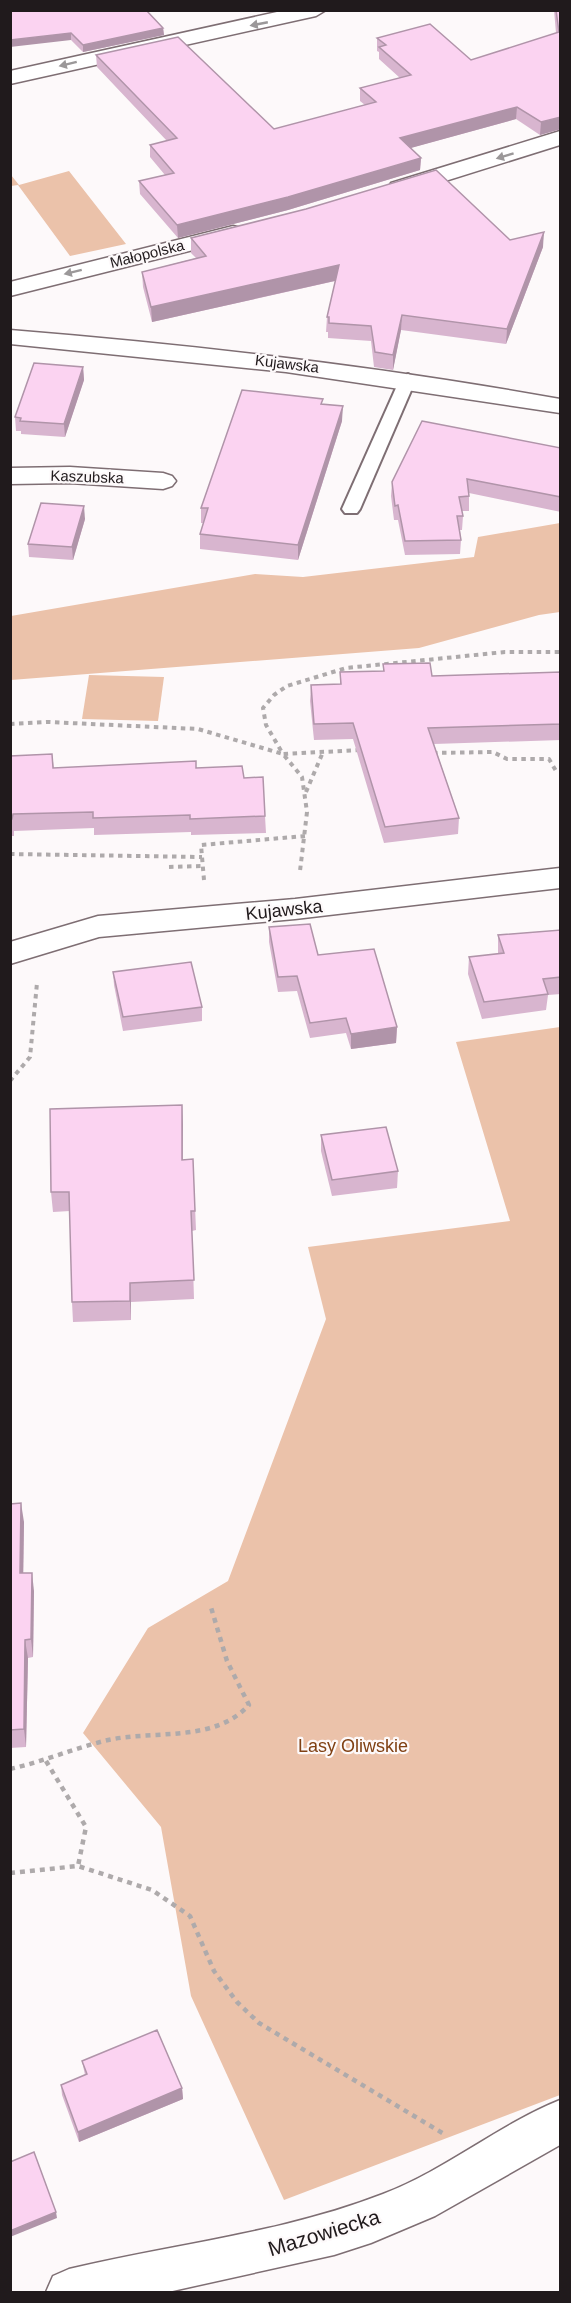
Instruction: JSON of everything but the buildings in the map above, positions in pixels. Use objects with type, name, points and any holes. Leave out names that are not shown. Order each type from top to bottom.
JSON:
[{"type":"street","points":[[10,78],[316,10]]},
{"type":"street","points":[[382,192],[561,138]]},
{"type":"street","name":"Małopolska","points":[[10,289],[252,228]]},
{"type":"street","name":"Kujawska","points":[[10,337],[272,361],[408,379],[561,406]]},
{"type":"street","name":"Kaszubska","points":[[10,476],[70,475],[163,481]]},
{"type":"street","name":"Kujawska","points":[[10,953],[98,927],[295,909],[561,878]]},
{"type":"street","name":"Mazowiecka","points":[[69,2292],[120,2279],[312,2240],[374,2220],[426,2196],[561,2121]]},
{"type":"lane","points":[[351,509],[408,379]]},
{"type":"path","points":[[295,909],[307,812],[302,777],[283,754],[266,725],[263,708],[271,696],[286,686],[325,673],[395,662],[529,649],[561,652]]},
{"type":"path","points":[[10,724],[48,722],[198,729],[283,754],[371,750]]},
{"type":"path","points":[[305,795],[323,752]]},
{"type":"path","points":[[429,753],[493,752],[507,759],[549,759],[556,771]]},
{"type":"path","points":[[209,917],[201,845],[305,836]]},
{"type":"path","points":[[10,854],[202,857]]},
{"type":"path","points":[[169,867],[202,867]]},
{"type":"path","points":[[10,1081],[30,1057],[39,973]]},
{"type":"path","points":[[10,1769],[45,1761],[105,1741],[212,1729],[237,1718],[249,1705],[227,1661],[210,1604]]},
{"type":"path","points":[[45,1761],[86,1827],[78,1866]]},
{"type":"path","points":[[10,1873],[78,1866],[152,1890],[190,1916],[214,1971],[237,2002],[260,2023],[488,2161]]},
{"type":"green space","points":[[69,171],[126,244],[70,256],[18,185],[11,186],[11,175],[19,185]]},
{"type":"green space","points":[[560,523],[560,612],[539,615],[419,648],[11,680],[11,616],[255,574],[303,577],[474,557],[478,537]]},
{"type":"green space","points":[[89,675],[164,677],[158,721],[82,719]]},
{"type":"green space","name":"Lasy Oliwskie","points":[[560,1027],[560,2095],[284,2200],[191,1996],[161,1827],[83,1733],[148,1628],[228,1581],[326,1319],[308,1247],[510,1221],[456,1042]]}]
